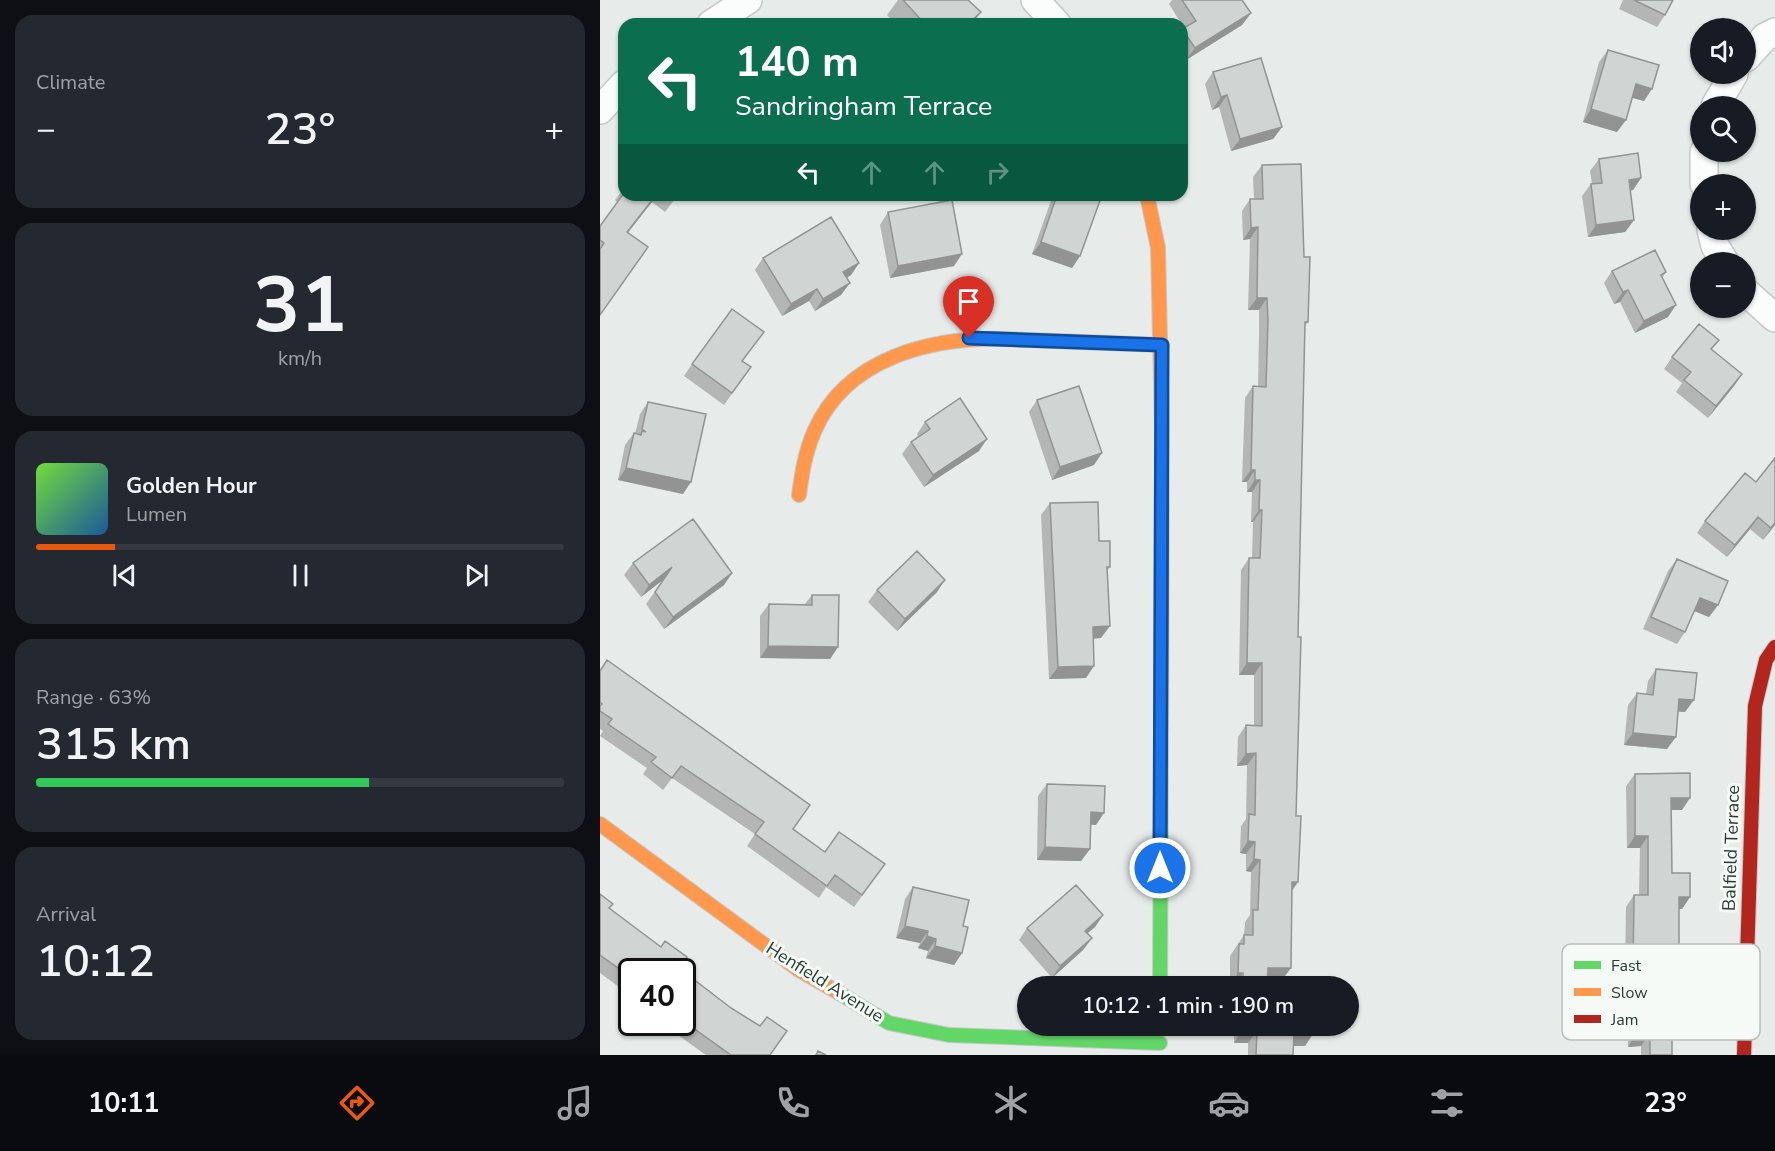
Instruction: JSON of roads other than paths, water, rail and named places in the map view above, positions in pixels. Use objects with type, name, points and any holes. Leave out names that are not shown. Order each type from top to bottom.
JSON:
[{"type":"street","points":[[720,18],[748,0]]},
{"type":"street","points":[[1035,0],[1052,18]]},
{"type":"street","points":[[1756,47],[1765,37],[1775,32]]},
{"type":"street","points":[[600,110],[618,90]]},
{"type":"street","points":[[1148,201],[1158,248],[1162,345],[1160,976]]},
{"type":"street","points":[[1756,301],[1775,318]]},
{"type":"street","points":[[799,495],[804,454],[812,432],[826,410],[863,375],[907,350],[944,340],[976,338],[1162,345]]},
{"type":"street","name":"Balfield Terrace","points":[[1747,944],[1755,706],[1767,660],[1775,647]]},
{"type":"street","name":"Henfield Avenue","points":[[600,824],[799,970],[889,1023],[949,1035],[1160,1041]]},
{"type":"street","name":"Balfield Terrace","points":[[1744,1040],[1744,1055]]}]
